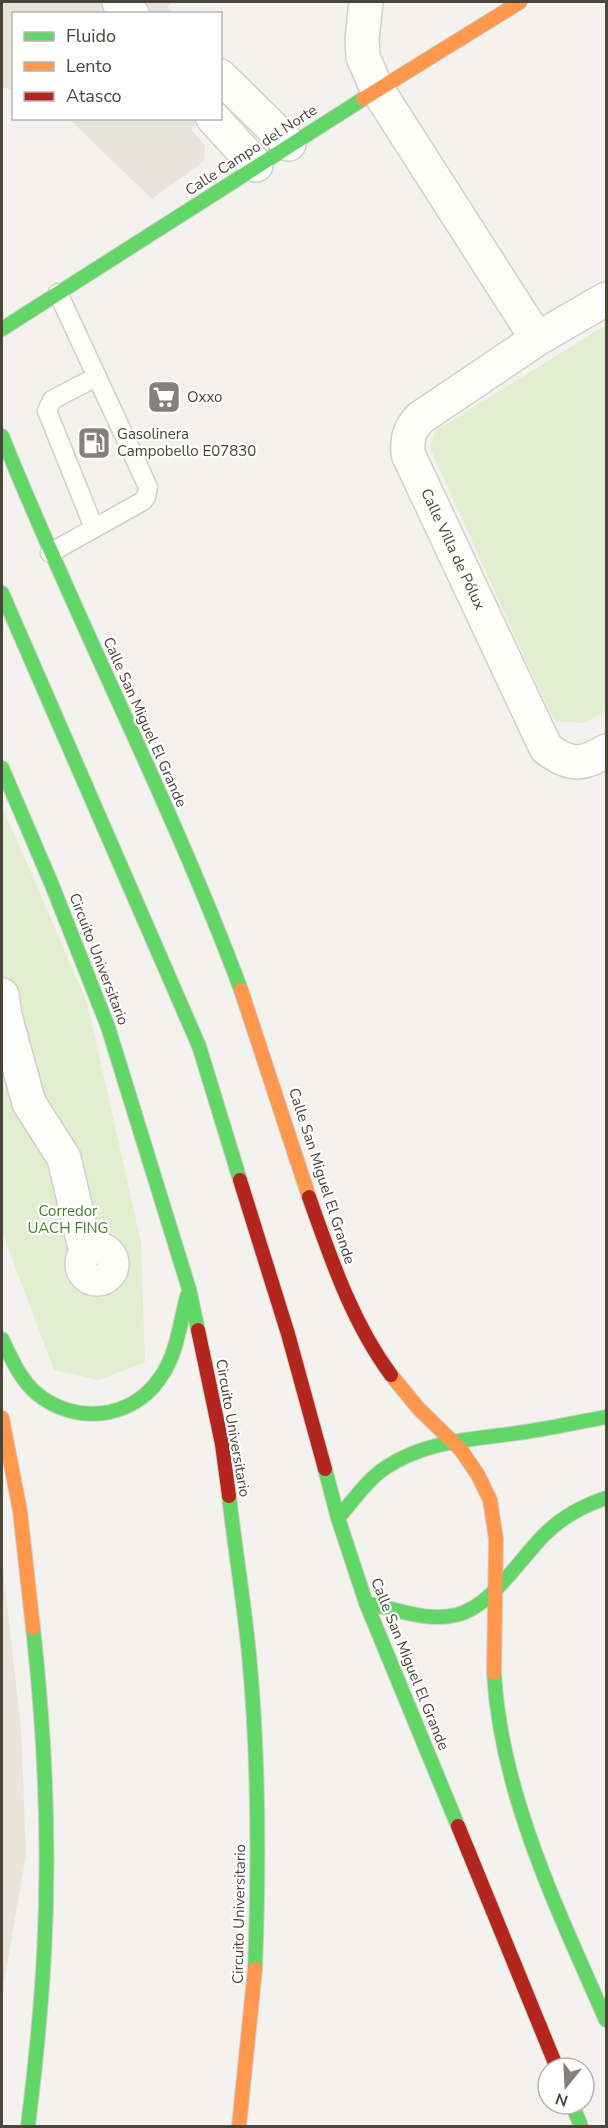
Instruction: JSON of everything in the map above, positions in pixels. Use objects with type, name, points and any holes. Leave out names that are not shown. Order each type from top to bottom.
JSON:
[{"type":"street","points":[[118,2],[130,12]]},
{"type":"street","points":[[366,2],[362,39],[363,57],[377,89],[537,339]]},
{"type":"street","name":"Calle Campo del Norte","points":[[2,330],[289,144],[520,2]]},
{"type":"street","points":[[222,78],[289,144]]},
{"type":"street","points":[[215,120],[256,165]]},
{"type":"street","name":"Calle Villa de Pólux","points":[[606,298],[537,339],[420,418],[411,428],[407,440],[408,454],[546,748],[560,759],[574,763],[591,761],[606,751]]},
{"type":"street","name":"Calle San Miguel El Grande","points":[[2,436],[50,553],[199,884],[265,1056],[319,1229],[354,1314],[390,1376],[422,1413],[452,1440],[472,1466],[486,1490],[493,1516],[497,1548],[495,1677],[498,1716],[514,1785],[531,1839],[606,2020]]},
{"type":"street","name":"Calle San Miguel El Grande","points":[[2,593],[199,1046],[288,1334],[338,1518],[366,1603],[552,2056]]},
{"type":"street","name":"Circuito Universitario","points":[[2,768],[48,875],[108,1027],[189,1289],[222,1444],[249,1655],[255,1748],[257,1906],[254,1988],[239,2127]]},
{"type":"street","points":[[2,1003],[29,1103],[64,1158],[86,1252]]},
{"type":"street","points":[[2,1339],[18,1370],[35,1393],[51,1404],[67,1412],[92,1416],[113,1413],[135,1404],[149,1394],[162,1377],[171,1355],[189,1289]]},
{"type":"street","points":[[338,1518],[368,1483],[384,1469],[425,1448],[452,1440],[549,1429],[606,1417]]},
{"type":"street","points":[[2,1418],[26,1560],[45,1770],[46,1898],[37,2050],[28,2127]]},
{"type":"street","points":[[366,1603],[440,1617],[459,1615],[473,1609],[563,1517],[589,1503],[606,1498]]},
{"type":"lane","points":[[50,553],[143,501],[148,487],[58,294]]},
{"type":"lane","points":[[94,528],[47,411],[52,400],[96,377]]},
{"type":"shaded area","points":[[2,2],[171,2],[167,7],[173,12],[12,12],[12,90],[2,87]]},
{"type":"shaded area","points":[[70,120],[201,120],[191,129],[205,146],[204,161],[152,199]]},
{"type":"shaded area","points":[[2,1560],[21,1729],[26,1855],[2,1995]]},
{"type":"green space","points":[[606,325],[606,710],[585,723],[555,721],[430,448],[435,431]]},
{"type":"green space","name":"Corredor UACH FING","points":[[2,806],[87,1002],[141,1242],[145,1362],[99,1380],[54,1370],[2,1232]]},
{"type":"traffic: fast","points":[[2,329],[363,99]]},
{"type":"traffic: fast","points":[[2,436],[61,575],[185,850],[241,990]]},
{"type":"traffic: fast","points":[[2,593],[199,1046],[240,1180]]},
{"type":"traffic: fast","points":[[2,768],[52,885],[108,1027],[189,1289],[198,1330]]},
{"type":"traffic: fast","points":[[2,1339],[25,1381],[36,1393],[51,1403],[67,1410],[85,1413],[118,1410],[134,1403],[148,1392],[166,1369],[177,1338],[187,1296]]},
{"type":"traffic: fast","points":[[338,1518],[378,1473],[417,1452],[452,1442],[606,1417]]},
{"type":"traffic: fast","points":[[325,1469],[338,1518],[366,1603],[458,1826]]},
{"type":"traffic: fast","points":[[229,1496],[247,1635],[255,1733],[257,1851],[255,1969]]},
{"type":"traffic: fast","points":[[366,1603],[434,1617],[456,1615],[469,1610],[493,1593],[557,1523],[580,1509],[606,1498]]},
{"type":"traffic: fast","points":[[28,2126],[41,1997],[46,1913],[43,1750],[33,1628]]},
{"type":"traffic: fast","points":[[494,1673],[499,1718],[520,1807],[551,1894],[606,2020]]},
{"type":"traffic: fast","points":[[577,2116],[581,2126]]},
{"type":"traffic: slow","points":[[363,99],[520,2]]},
{"type":"traffic: slow","points":[[241,990],[309,1197]]},
{"type":"traffic: slow","points":[[391,1375],[419,1409],[461,1450],[478,1475],[490,1500],[496,1539],[494,1673]]},
{"type":"traffic: slow","points":[[2,1418],[20,1511],[33,1628]]},
{"type":"traffic: slow","points":[[239,2126],[255,1969]]},
{"type":"traffic: jam","points":[[240,1180],[288,1334],[325,1469]]},
{"type":"traffic: jam","points":[[309,1197],[334,1267],[354,1312],[377,1355],[391,1375]]},
{"type":"traffic: jam","points":[[198,1330],[222,1444],[229,1496]]},
{"type":"traffic: jam","points":[[458,1826],[552,2056]]},
{"type":"place","name":"Oxxo","points":[[164,397]]},
{"type":"place","name":"Gasolinera Campobello E07830","points":[[94,443]]}]
